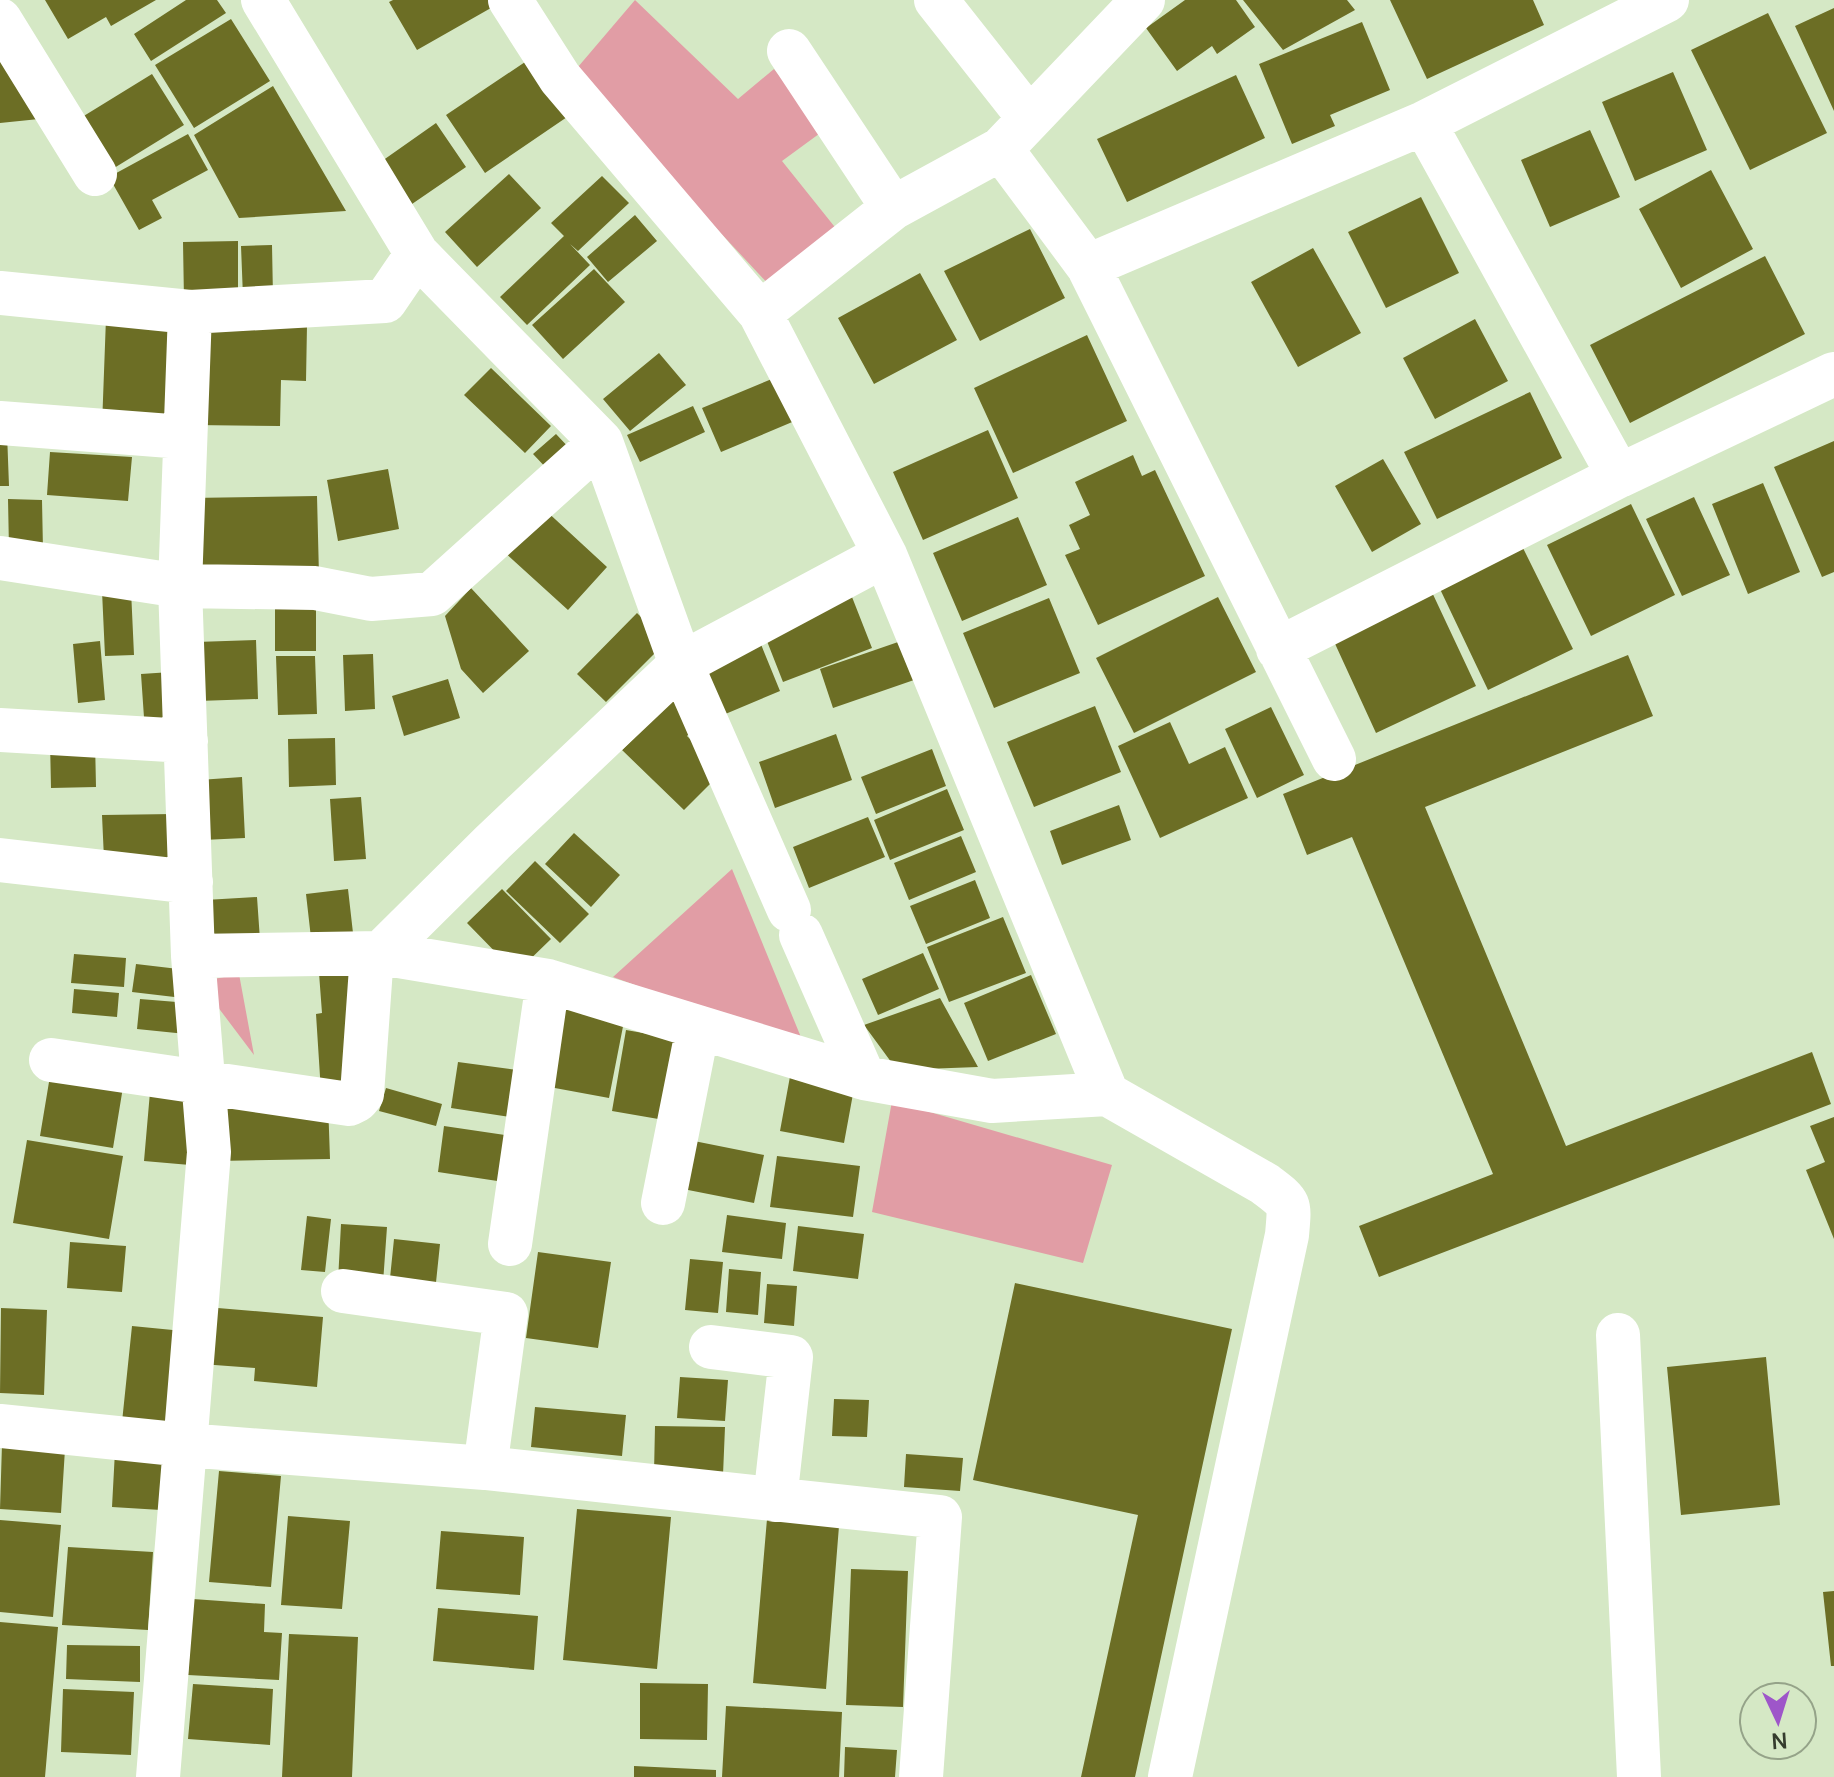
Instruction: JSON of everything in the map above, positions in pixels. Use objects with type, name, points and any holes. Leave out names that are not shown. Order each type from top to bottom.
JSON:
[{"type":"street","points":[[263,0],[417,254],[601,442],[681,664],[864,1078]]},
{"type":"street","points":[[510,0],[560,78],[760,313],[885,555],[1107,1094]]},
{"type":"street","points":[[936,0],[1088,266],[1334,759]]},
{"type":"street","points":[[760,313],[893,208],[1015,134],[1143,0]]},
{"type":"street","points":[[1088,266],[1424,123],[1667,0]]},
{"type":"street","points":[[1,22],[95,174]]},
{"type":"street","points":[[789,51],[893,208]]},
{"type":"street","points":[[1424,123],[1619,476]]},
{"type":"street","points":[[0,293],[190,312],[385,301],[417,254]]},
{"type":"street","points":[[158,1777],[209,1152],[193,956],[180,586],[183,437],[190,312]]},
{"type":"street","points":[[1278,649],[1619,476],[1834,374]]},
{"type":"street","points":[[0,423],[183,437]]},
{"type":"street","points":[[0,558],[180,586],[315,588],[371,599],[432,594],[601,442]]},
{"type":"street","points":[[51,1060],[340,1104],[357,1100],[362,1094],[376,954],[681,664],[885,555]]},
{"type":"street","points":[[0,730],[186,741]]},
{"type":"street","points":[[0,860],[191,882]]},
{"type":"street","points":[[193,956],[376,954],[548,981],[864,1078],[992,1101],[1107,1094],[1265,1184],[1285,1199],[1289,1205],[1287,1235],[1170,1777]]},
{"type":"street","points":[[510,1244],[548,981]]},
{"type":"street","points":[[663,1203],[698,1027]]},
{"type":"street","points":[[343,1291],[506,1314],[485,1468]]},
{"type":"street","points":[[1618,1335],[1639,1777]]},
{"type":"street","points":[[711,1347],[791,1357],[775,1500]]},
{"type":"street","points":[[0,1426],[185,1445],[485,1468],[940,1517],[921,1777]]},
{"type":"shaded area","points":[[635,0],[738,99],[774,69],[823,131],[782,161],[838,231],[772,288],[572,74]]},
{"type":"shaded area","points":[[732,869],[805,1047],[613,977]]},
{"type":"shaded area","points":[[239,974],[254,1055],[199,982]]},
{"type":"shaded area","points":[[892,1101],[1112,1165],[1083,1263],[872,1212]]},
{"type":"building","points":[[45,0],[156,0],[111,26],[106,17],[68,39]]},
{"type":"building","points":[[186,0],[217,0],[226,13],[151,61],[134,34]]},
{"type":"building","points":[[505,0],[417,50],[389,2]]},
{"type":"building","points":[[1185,0],[1236,0],[1255,27],[1217,54],[1212,46],[1177,71],[1146,28]]},
{"type":"building","points":[[1243,0],[1347,0],[1355,10],[1283,50]]},
{"type":"building","points":[[1390,0],[1533,0],[1544,25],[1427,79]]},
{"type":"building","points":[[1834,8],[1834,111],[1795,26]]},
{"type":"building","points":[[1768,13],[1827,133],[1750,170],[1691,50]]},
{"type":"building","points":[[231,19],[270,81],[194,128],[155,65]]},
{"type":"building","points":[[1362,22],[1390,90],[1330,115],[1335,126],[1292,144],[1259,64]]},
{"type":"building","points":[[0,48],[39,119],[0,123]]},
{"type":"building","points":[[531,58],[570,115],[485,173],[446,115]]},
{"type":"building","points":[[1673,72],[1707,150],[1635,181],[1602,102]]},
{"type":"building","points":[[152,74],[184,125],[106,173],[74,122]]},
{"type":"building","points":[[1236,75],[1265,138],[1127,202],[1097,139]]},
{"type":"building","points":[[273,86],[346,211],[239,218],[194,135]]},
{"type":"building","points":[[436,123],[466,167],[412,204],[382,161]]},
{"type":"building","points":[[1590,130],[1620,197],[1550,227],[1521,160]]},
{"type":"building","points":[[188,134],[208,170],[152,200],[162,218],[139,230],[109,177]]},
{"type":"building","points":[[1711,170],[1753,249],[1681,288],[1639,209]]},
{"type":"building","points":[[509,174],[541,208],[477,267],[445,232]]},
{"type":"building","points":[[602,176],[629,203],[578,251],[570,244],[590,265],[527,325],[500,297],[564,236],[551,223]]},
{"type":"building","points":[[1421,197],[1459,273],[1386,308],[1348,232]]},
{"type":"building","points":[[635,215],[657,241],[608,282],[587,257]]},
{"type":"building","points":[[1030,229],[1065,298],[980,341],[944,271]]},
{"type":"building","points":[[238,241],[238,299],[184,300],[183,242]]},
{"type":"building","points":[[272,245],[273,297],[243,297],[241,246]]},
{"type":"building","points":[[1313,248],[1361,333],[1298,367],[1251,282]]},
{"type":"building","points":[[1765,256],[1805,334],[1630,423],[1590,345]]},
{"type":"building","points":[[594,269],[625,302],[563,359],[532,325]]},
{"type":"building","points":[[920,273],[957,340],[874,384],[838,318]]},
{"type":"building","points":[[106,318],[183,321],[178,430],[102,426]]},
{"type":"building","points":[[1475,319],[1508,381],[1435,419],[1403,358]]},
{"type":"building","points":[[195,324],[307,325],[306,381],[281,380],[280,426],[194,425]]},
{"type":"building","points":[[1087,335],[1127,421],[1013,473],[974,388]]},
{"type":"building","points":[[659,353],[686,385],[630,431],[603,399]]},
{"type":"building","points":[[491,368],[551,426],[525,453],[464,395]]},
{"type":"building","points":[[779,376],[797,420],[721,452],[702,408]]},
{"type":"building","points":[[1530,392],[1562,458],[1437,519],[1404,452]]},
{"type":"building","points":[[693,406],[705,432],[640,462],[627,435]]},
{"type":"building","points":[[988,430],[1018,498],[923,540],[893,472]]},
{"type":"building","points":[[0,433],[7,433],[9,486],[0,486]]},
{"type":"building","points":[[556,434],[572,451],[550,472],[533,454]]},
{"type":"building","points":[[1834,441],[1834,572],[1822,577],[1774,467]]},
{"type":"building","points":[[50,452],[132,457],[128,501],[47,495]]},
{"type":"building","points":[[1133,455],[1142,476],[1155,470],[1205,576],[1098,625],[1065,555],[1080,549],[1069,525],[1090,515],[1075,482]]},
{"type":"building","points":[[1383,459],[1421,524],[1372,552],[1335,486]]},
{"type":"building","points":[[388,469],[399,529],[338,541],[327,480]]},
{"type":"building","points":[[1763,483],[1800,572],[1748,594],[1712,504]]},
{"type":"building","points":[[317,496],[319,576],[191,579],[190,498]]},
{"type":"building","points":[[1694,497],[1730,575],[1682,596],[1646,519]]},
{"type":"building","points":[[8,499],[42,500],[43,550],[9,549]]},
{"type":"building","points":[[1631,504],[1675,595],[1591,636],[1547,545]]},
{"type":"building","points":[[543,508],[607,567],[568,610],[503,551]]},
{"type":"building","points":[[1018,517],[1047,585],[962,621],[933,553]]},
{"type":"building","points":[[1523,548],[1573,649],[1488,690],[1440,589]]},
{"type":"building","points":[[471,588],[529,651],[483,693],[461,669],[445,616]]},
{"type":"building","points":[[1430,588],[1476,686],[1376,733],[1331,635]]},
{"type":"building","points":[[131,590],[134,655],[105,656],[102,591]]},
{"type":"building","points":[[275,594],[316,594],[316,651],[275,651]]},
{"type":"building","points":[[852,597],[872,648],[783,682],[763,631]]},
{"type":"building","points":[[1218,597],[1256,672],[1134,733],[1096,658]]},
{"type":"building","points":[[1049,598],[1080,673],[994,708],[963,633]]},
{"type":"building","points":[[637,613],[666,642],[606,702],[577,674]]},
{"type":"building","points":[[256,640],[258,699],[198,701],[196,642]]},
{"type":"building","points":[[100,641],[105,700],[78,703],[73,644]]},
{"type":"building","points":[[901,641],[914,680],[833,708],[820,669]]},
{"type":"building","points":[[760,642],[780,691],[723,715],[703,665]]},
{"type":"building","points":[[373,654],[375,709],[345,711],[343,655]]},
{"type":"building","points":[[1628,655],[1653,716],[1425,807],[1566,1146],[1812,1052],[1831,1104],[1379,1277],[1359,1226],[1493,1174],[1352,837],[1307,855],[1283,794]]},
{"type":"building","points":[[276,656],[315,656],[317,714],[278,715]]},
{"type":"building","points":[[171,672],[176,730],[145,732],[141,674]]},
{"type":"building","points":[[448,679],[460,718],[404,736],[392,696]]},
{"type":"building","points":[[677,695],[703,720],[687,736],[723,771],[684,810],[622,750]]},
{"type":"building","points":[[1095,706],[1121,772],[1034,807],[1007,742]]},
{"type":"building","points":[[1271,707],[1304,775],[1257,798],[1225,729]]},
{"type":"building","points":[[1170,722],[1189,764],[1225,747],[1248,798],[1160,838],[1118,746]]},
{"type":"building","points":[[836,734],[852,780],[775,808],[759,762]]},
{"type":"building","points":[[335,738],[336,785],[289,787],[288,739]]},
{"type":"building","points":[[95,740],[96,787],[51,788],[50,741]]},
{"type":"building","points":[[932,749],[946,786],[876,814],[861,777]]},
{"type":"building","points":[[242,777],[245,838],[203,840],[199,780]]},
{"type":"building","points":[[947,789],[964,830],[890,860],[874,820]]},
{"type":"building","points":[[361,797],[366,859],[334,861],[330,799]]},
{"type":"building","points":[[1119,805],[1131,840],[1062,865],[1050,831]]},
{"type":"building","points":[[174,814],[175,858],[104,859],[102,815]]},
{"type":"building","points":[[868,817],[885,857],[809,888],[793,847]]},
{"type":"building","points":[[574,833],[620,875],[591,907],[545,864]]},
{"type":"building","points":[[961,836],[976,872],[909,900],[894,863]]},
{"type":"building","points":[[535,861],[589,914],[560,943],[506,891]]},
{"type":"building","points":[[975,880],[990,918],[926,944],[910,906]]},
{"type":"building","points":[[348,889],[353,933],[311,938],[306,894]]},
{"type":"building","points":[[502,889],[551,939],[516,973],[467,923]]},
{"type":"building","points":[[257,897],[260,940],[208,944],[205,900]]},
{"type":"building","points":[[1003,917],[1026,973],[949,1002],[927,947]]},
{"type":"building","points":[[923,953],[939,989],[878,1015],[862,979]]},
{"type":"building","points":[[74,954],[126,958],[124,987],[71,983]]},
{"type":"building","points":[[136,964],[187,970],[183,998],[132,992]]},
{"type":"building","points":[[351,971],[360,1089],[321,1092],[316,1014],[322,1013],[319,973]]},
{"type":"building","points":[[1031,975],[1056,1034],[988,1061],[964,1003]]},
{"type":"building","points":[[74,989],[119,993],[117,1017],[72,1013]]},
{"type":"building","points":[[562,994],[627,1006],[609,1098],[544,1086]]},
{"type":"building","points":[[940,998],[978,1067],[897,1070],[864,1025]]},
{"type":"building","points":[[140,999],[189,1003],[186,1034],[137,1029]]},
{"type":"building","points":[[626,1030],[683,1040],[670,1121],[612,1111]]},
{"type":"building","points":[[458,1062],[517,1070],[510,1117],[451,1108]]},
{"type":"building","points":[[51,1070],[124,1081],[113,1148],[40,1136]]},
{"type":"building","points":[[791,1071],[855,1083],[844,1143],[780,1131]]},
{"type":"building","points":[[386,1088],[442,1104],[436,1126],[379,1111]]},
{"type":"building","points":[[150,1092],[196,1095],[190,1165],[144,1161]]},
{"type":"building","points":[[328,1102],[330,1159],[217,1161],[216,1105]]},
{"type":"building","points":[[1834,1117],[1834,1239],[1806,1170],[1825,1162],[1810,1126]]},
{"type":"building","points":[[444,1126],[511,1136],[504,1182],[438,1172]]},
{"type":"building","points":[[27,1140],[123,1156],[109,1239],[13,1223]]},
{"type":"building","points":[[689,1140],[764,1155],[754,1203],[678,1188]]},
{"type":"building","points":[[777,1156],[860,1166],[853,1217],[770,1207]]},
{"type":"building","points":[[727,1215],[786,1223],[782,1259],[722,1252]]},
{"type":"building","points":[[307,1216],[331,1219],[325,1272],[301,1270]]},
{"type":"building","points":[[341,1224],[387,1227],[383,1283],[338,1281]]},
{"type":"building","points":[[798,1226],[864,1234],[858,1279],[793,1271]]},
{"type":"building","points":[[394,1239],[440,1244],[435,1292],[389,1288]]},
{"type":"building","points":[[70,1242],[126,1246],[122,1292],[67,1288]]},
{"type":"building","points":[[538,1252],[611,1262],[598,1348],[526,1338]]},
{"type":"building","points":[[690,1259],[723,1262],[718,1313],[685,1310]]},
{"type":"building","points":[[729,1269],[761,1272],[758,1315],[726,1312]]},
{"type":"building","points":[[1015,1283],[1232,1329],[1135,1777],[1081,1777],[1138,1515],[973,1480]]},
{"type":"building","points":[[767,1284],[797,1286],[794,1326],[764,1323]]},
{"type":"building","points":[[206,1307],[323,1317],[317,1387],[254,1381],[255,1368],[201,1364]]},
{"type":"building","points":[[1,1308],[47,1310],[44,1395],[0,1393]]},
{"type":"building","points":[[132,1326],[183,1331],[174,1426],[122,1422]]},
{"type":"building","points":[[1766,1357],[1780,1505],[1681,1515],[1667,1367]]},
{"type":"building","points":[[680,1377],[728,1380],[725,1421],[677,1418]]},
{"type":"building","points":[[834,1399],[869,1400],[867,1437],[832,1436]]},
{"type":"building","points":[[535,1407],[626,1415],[622,1456],[531,1447]]},
{"type":"building","points":[[655,1426],[725,1427],[723,1475],[654,1473]]},
{"type":"building","points":[[2,1444],[65,1449],[61,1513],[0,1509]]},
{"type":"building","points":[[115,1451],[165,1453],[161,1510],[112,1507]]},
{"type":"building","points":[[906,1454],[963,1458],[960,1491],[904,1487]]},
{"type":"building","points":[[219,1471],[281,1476],[271,1587],[209,1582]]},
{"type":"building","points":[[577,1509],[671,1517],[657,1669],[563,1660]]},
{"type":"building","points":[[288,1516],[350,1521],[342,1609],[281,1605]]},
{"type":"building","points":[[767,1519],[839,1526],[826,1689],[753,1683]]},
{"type":"building","points":[[0,1520],[61,1525],[53,1617],[0,1612]]},
{"type":"building","points":[[441,1531],[524,1537],[520,1595],[436,1589]]},
{"type":"building","points":[[68,1547],[153,1552],[148,1630],[62,1625]]},
{"type":"building","points":[[851,1569],[908,1571],[903,1707],[846,1705]]},
{"type":"building","points":[[1834,1591],[1834,1666],[1831,1666],[1823,1592]]},
{"type":"building","points":[[193,1599],[265,1604],[264,1632],[282,1633],[279,1680],[188,1675]]},
{"type":"building","points":[[438,1608],[538,1616],[534,1670],[433,1661]]},
{"type":"building","points":[[0,1622],[58,1627],[45,1777],[0,1777]]},
{"type":"building","points":[[289,1634],[358,1637],[352,1777],[282,1777]]},
{"type":"building","points":[[67,1645],[140,1646],[140,1682],[66,1679]]},
{"type":"building","points":[[640,1683],[708,1684],[707,1740],[640,1739]]},
{"type":"building","points":[[193,1684],[273,1689],[270,1745],[188,1739]]},
{"type":"building","points":[[63,1689],[134,1692],[131,1755],[61,1752]]},
{"type":"building","points":[[726,1706],[842,1712],[839,1777],[722,1777]]},
{"type":"building","points":[[845,1747],[897,1750],[895,1777],[844,1777]]},
{"type":"building","points":[[634,1766],[716,1770],[716,1777],[634,1777]]}]
